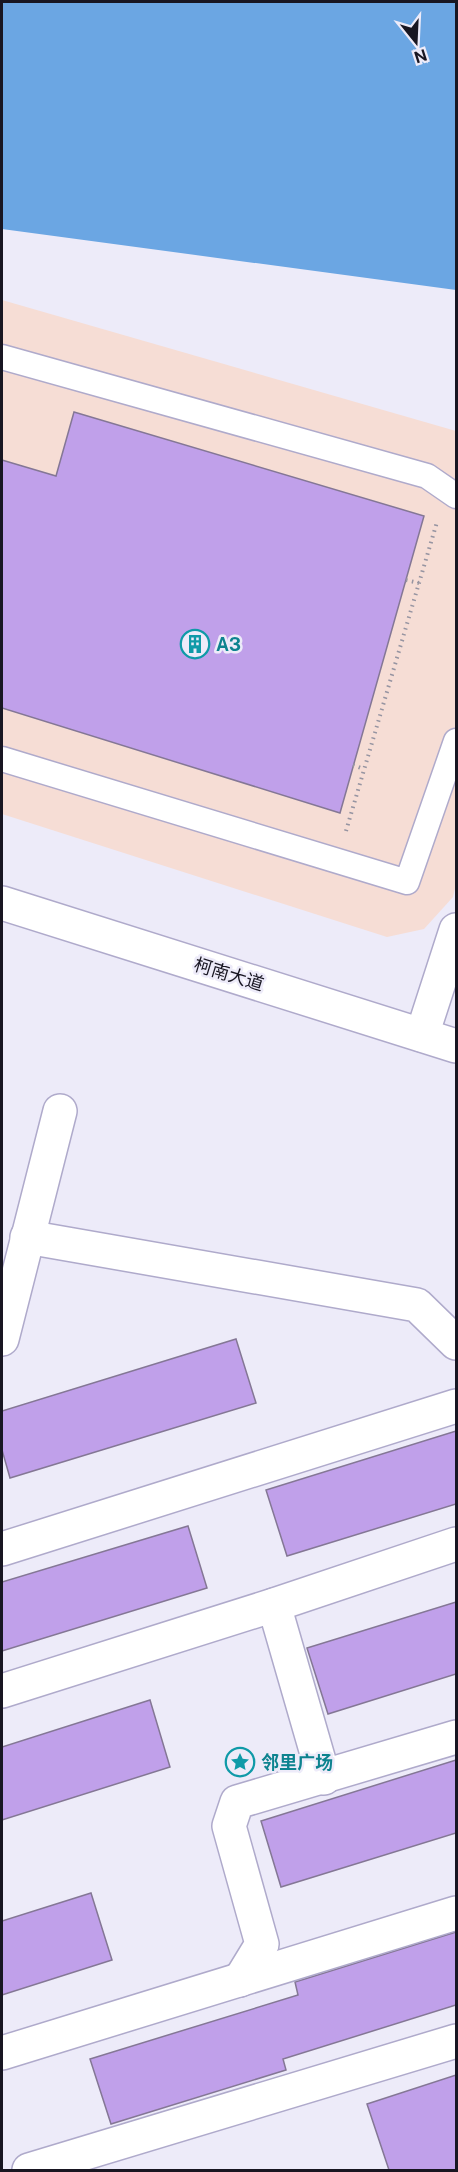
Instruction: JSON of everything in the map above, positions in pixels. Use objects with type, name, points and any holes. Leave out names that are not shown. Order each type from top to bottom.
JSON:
[{"type":"street","name":"柯南大道","points":[[2,903],[456,1046]]},
{"type":"street","points":[[422,1035],[456,930]]},
{"type":"street","points":[[2,1339],[60,1111]]},
{"type":"street","points":[[27,1237],[417,1305],[456,1343]]},
{"type":"street","points":[[2,1550],[456,1406]]},
{"type":"street","points":[[2,1691],[274,1605],[456,1544]]},
{"type":"street","points":[[274,1605],[324,1778]]},
{"type":"street","points":[[240,1980],[262,1944],[229,1826],[237,1802],[456,1737]]},
{"type":"street","points":[[2,2053],[456,1913]]},
{"type":"street","points":[[29,2170],[456,2041]]},
{"type":"street","points":[[77,2157],[94,2159],[113,2170]]},
{"type":"lane","points":[[2,357],[427,476],[451,493]]},
{"type":"lane","points":[[2,759],[407,882],[456,741]]},
{"type":"path","points":[[338,861],[419,584],[451,493]]},
{"type":"path","points":[[406,580],[419,584]]},
{"type":"path","points":[[353,765],[364,769]]},
{"type":"shaded area","points":[[2,300],[456,431],[456,884],[453,897],[424,929],[387,937],[2,814]]},
{"type":"water","points":[[2,2],[456,2],[456,290],[2,229]]},
{"type":"building","name":"A3","points":[[74,412],[424,516],[340,813],[2,708],[2,460],[56,476]]},
{"type":"building","points":[[236,1339],[256,1403],[10,1478],[2,1450],[2,1411]]},
{"type":"building","points":[[456,1431],[456,1504],[287,1556],[266,1490]]},
{"type":"building","points":[[188,1526],[207,1588],[2,1651],[2,1582]]},
{"type":"building","points":[[456,1602],[456,1674],[328,1714],[307,1648]]},
{"type":"building","points":[[150,1700],[170,1767],[2,1820],[2,1747]]},
{"type":"building","points":[[456,1760],[456,1833],[281,1887],[261,1821]]},
{"type":"building","points":[[91,1893],[112,1960],[2,1995],[2,1921]]},
{"type":"building","points":[[456,1932],[456,2005],[283,2059],[286,2070],[111,2124],[90,2059],[298,1995],[295,1982]]},
{"type":"building","points":[[456,2075],[456,2170],[389,2170],[367,2104]]},
{"type":"place","name":"A3","points":[[195,644]]},
{"type":"place","name":"邻里广场","points":[[240,1762]]}]
